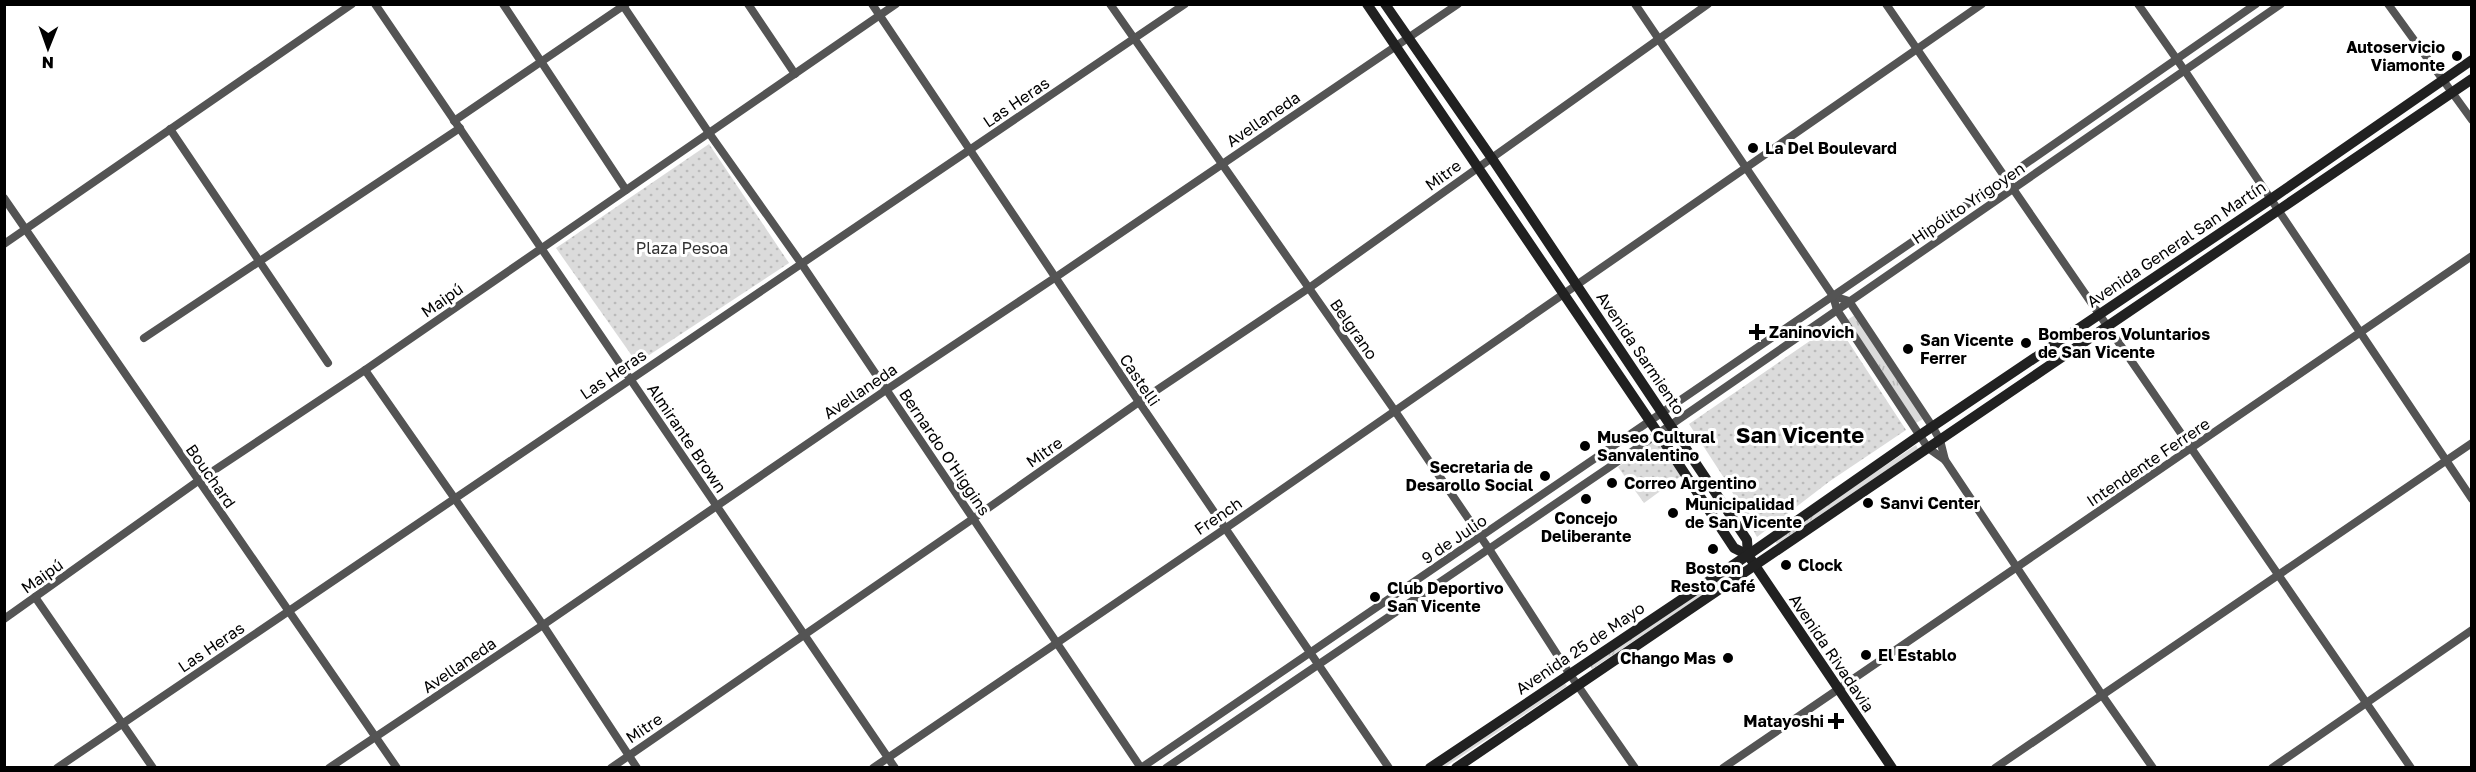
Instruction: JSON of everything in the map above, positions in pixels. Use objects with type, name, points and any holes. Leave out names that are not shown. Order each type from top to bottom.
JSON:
[{"type":"main road","name":"Avenida Sarmiento","points":[[1367,4],[1734,548],[1748,555]]},
{"type":"main road","name":"Avenida Sarmiento","points":[[1385,4],[1491,157],[1747,540],[1748,555]]},
{"type":"main road","name":"Avenida General San Martín","points":[[1748,555],[1932,426],[2271,199],[2472,60]]},
{"type":"main road","name":"Avenida General San Martín","points":[[1756,566],[2472,79]]},
{"type":"main road","name":"Avenida Rivadavia","points":[[1748,555],[1892,768]]},
{"type":"main road","name":"Avenida 25 de Mayo","points":[[1430,768],[1569,672],[1748,555]]},
{"type":"main road","name":"Avenida 25 de Mayo","points":[[1456,768],[1756,566]]},
{"type":"street","points":[[4,244],[352,4]]},
{"type":"street","name":"Almirante Brown","points":[[375,4],[894,768]]},
{"type":"street","points":[[503,4],[626,190]]},
{"type":"street","points":[[748,4],[795,74]]},
{"type":"street","name":"Castelli","points":[[872,4],[1139,402],[1389,768]]},
{"type":"street","name":"Maipú","points":[[4,619],[198,481],[365,370],[896,4]]},
{"type":"street","name":"Belgrano","points":[[1110,4],[1132,39],[1395,411],[1635,768]]},
{"type":"street","name":"Las Heras","points":[[57,768],[1185,4]]},
{"type":"street","name":"Avellaneda","points":[[329,768],[543,626],[886,390],[1458,4]]},
{"type":"street","points":[[1635,4],[1833,296],[1837,310],[1928,447],[1945,460],[2153,768]]},
{"type":"street","name":"Mitre","points":[[611,768],[1139,402],[1309,288],[1708,4]]},
{"type":"street","points":[[1886,4],[2411,768]]},
{"type":"street","name":"French","points":[[873,768],[1056,641],[1226,528],[1982,4]]},
{"type":"street","points":[[2138,4],[2178,60],[2472,499]]},
{"type":"street","name":"Hipólito Yrigoyen","points":[[1662,412],[2178,60],[2256,4]]},
{"type":"street","name":"Hipólito Yrigoyen","points":[[1671,425],[2281,4]]},
{"type":"street","points":[[2388,4],[2472,120]]},
{"type":"street","points":[[454,121],[624,5]]},
{"type":"street","name":"Bernardo O'Higgins","points":[[624,5],[709,133],[801,263],[974,518],[1141,768]]},
{"type":"street","points":[[144,338],[460,128]]},
{"type":"street","points":[[170,129],[328,363]]},
{"type":"street","name":"Bouchard","points":[[4,198],[398,768]]},
{"type":"street","name":"Intendente Ferrere","points":[[1723,768],[2472,256]]},
{"type":"street","points":[[1833,296],[1849,301],[1932,426],[1940,440],[1945,460]]},
{"type":"street","points":[[365,370],[543,626],[637,768]]},
{"type":"street","name":"9 de Julio","points":[[1141,768],[1481,538],[1662,412]]},
{"type":"street","name":"9 de Julio","points":[[1166,768],[1671,425]]},
{"type":"street","points":[[1995,768],[2472,443]]},
{"type":"street","points":[[35,597],[153,768]]},
{"type":"street","points":[[2272,768],[2472,630]]},
{"type":"green space","name":"Plaza Pesoa","points":[[709,144],[789,263],[637,363],[556,248]]},
{"type":"green space","points":[[1855,315],[1923,419],[1916,423],[1847,320]]},
{"type":"green space","points":[[1836,323],[1906,430],[1830,481],[1757,537],[1726,481],[1689,424]]},
{"type":"green space","points":[[1656,440],[1681,476],[1644,503],[1618,467]]},
{"type":"green space","points":[[1916,445],[1918,449],[1777,544],[1774,540]]},
{"type":"green space","points":[[1734,568],[1737,572],[1592,669],[1590,665]]},
{"type":"green space","points":[[1564,682],[1567,686],[1445,767],[1437,768]]},
{"type":"place","name":"Autoservicio Viamonte","points":[[2457,56]]},
{"type":"place","name":"La Del Boulevard","points":[[1753,148]]},
{"type":"place","name":"Zaninovich","points":[[1757,332]]},
{"type":"place","name":"Bomberos Voluntarios de San Vicente","points":[[2026,343]]},
{"type":"place","name":"San Vicente Ferrer","points":[[1908,349]]},
{"type":"place","name":"Museo Cultural Sanvalentino","points":[[1585,446]]},
{"type":"place","name":"Secretaria de Desarollo Social","points":[[1545,476]]},
{"type":"place","name":"Correo Argentino","points":[[1612,483]]},
{"type":"place","name":"Concejo Deliberante","points":[[1586,499]]},
{"type":"place","name":"Sanvi Center","points":[[1868,503]]},
{"type":"place","name":"Municipalidad de San Vicente","points":[[1673,513]]},
{"type":"place","name":"Boston Resto Café","points":[[1713,549]]},
{"type":"place","name":"Clock","points":[[1786,565]]},
{"type":"place","name":"Club Deportivo San Vicente","points":[[1375,597]]},
{"type":"place","name":"El Establo","points":[[1866,655]]},
{"type":"place","name":"Chango Mas","points":[[1728,658]]},
{"type":"place","name":"Matayoshi","points":[[1836,721]]},
{"type":"district","name":"San Vicente","points":[[1800,435]]}]
